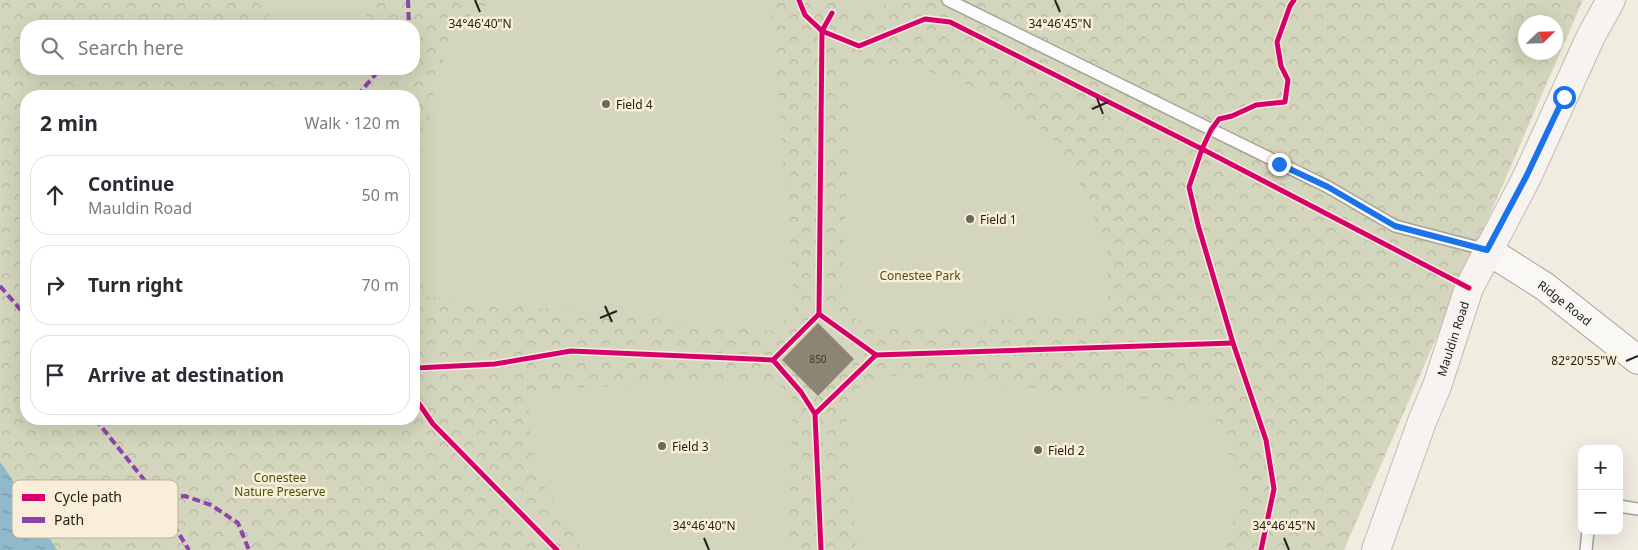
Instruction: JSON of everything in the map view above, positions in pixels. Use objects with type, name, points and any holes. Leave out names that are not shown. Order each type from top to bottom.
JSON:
[{"type":"main road","name":"Mauldin Road","points":[[1376,550],[1423,419],[1437,386],[1468,288],[1526,177],[1591,36],[1611,0]]},
{"type":"street","name":"Ridge Road","points":[[1487,250],[1544,286],[1638,360]]},
{"type":"lane","points":[[948,0],[1328,187],[1395,226],[1487,250]]},
{"type":"lane","points":[[1623,507],[1638,509]]},
{"type":"lane","points":[[1586,550],[1588,535]]},
{"type":"green space","name":"Conestee Park","points":[[0,0],[1583,0],[1563,46],[1563,15],[1518,15],[1518,60],[1557,60],[1344,550],[0,550]]},
{"type":"green space","points":[[268,0],[365,0],[367,20],[269,20]]},
{"type":"green space","name":"Field 4","points":[[495,0],[770,0],[795,308],[776,331],[428,297],[420,280],[420,157],[452,26]]},
{"type":"green space","points":[[835,0],[888,0],[885,5],[879,8],[859,11],[847,8]]},
{"type":"green space","name":"Field 1","points":[[852,63],[914,67],[982,89],[997,95],[1052,138],[1083,189],[1107,249],[1108,312],[884,329],[852,318],[842,291]]},
{"type":"green space","name":"Field 2","points":[[884,375],[1209,404],[1243,493],[1223,550],[857,550],[845,408],[863,383]]},
{"type":"green space","name":"Field 3","points":[[774,379],[793,400],[788,550],[584,550],[581,547],[550,498],[536,466],[531,439],[528,390]]},
{"type":"water","points":[[0,462],[12,480],[12,538],[49,538],[57,550],[0,550]]},
{"type":"building","points":[[818,323],[854,359],[818,396],[782,360]]},
{"type":"marked path","points":[[408,0],[409,20]]},
{"type":"marked path","points":[[362,90],[375,75]]},
{"type":"marked path","points":[[0,286],[20,309]]},
{"type":"marked path","points":[[100,425],[144,480]]},
{"type":"marked path","points":[[178,496],[185,496],[211,505],[238,523],[249,550]]},
{"type":"marked path","points":[[178,532],[189,550]]},
{"type":"cycle path","points":[[799,0],[805,15],[822,31],[859,46],[925,19],[950,22],[1202,149],[1469,288]]},
{"type":"cycle path","points":[[1261,550],[1274,489],[1266,440],[1233,343],[1198,225],[1189,187],[1202,149],[1211,130],[1219,119],[1232,116],[1256,105],[1285,102],[1288,80],[1281,66],[1277,42],[1294,0]]},
{"type":"cycle path","points":[[819,314],[822,31],[832,13]]},
{"type":"cycle path","points":[[815,414],[876,355],[819,314],[773,360],[801,392],[815,414],[821,550]]},
{"type":"cycle path","points":[[876,355],[1233,343]]},
{"type":"cycle path","points":[[420,368],[495,364],[571,351],[773,360]]},
{"type":"cycle path","points":[[420,405],[433,424],[557,550]]},
{"type":"place","name":"Field 4","points":[[606,104]]},
{"type":"place","name":"Field 1","points":[[970,219]]},
{"type":"place","name":"Field 3","points":[[662,446]]},
{"type":"place","name":"Field 2","points":[[1038,450]]},
{"type":"route","points":[[1279,164],[1328,187],[1395,226],[1487,250],[1526,177],[1564,97]]},
{"type":"park label","name":"Conestee Nature Preserve","points":[[280,484]]}]
